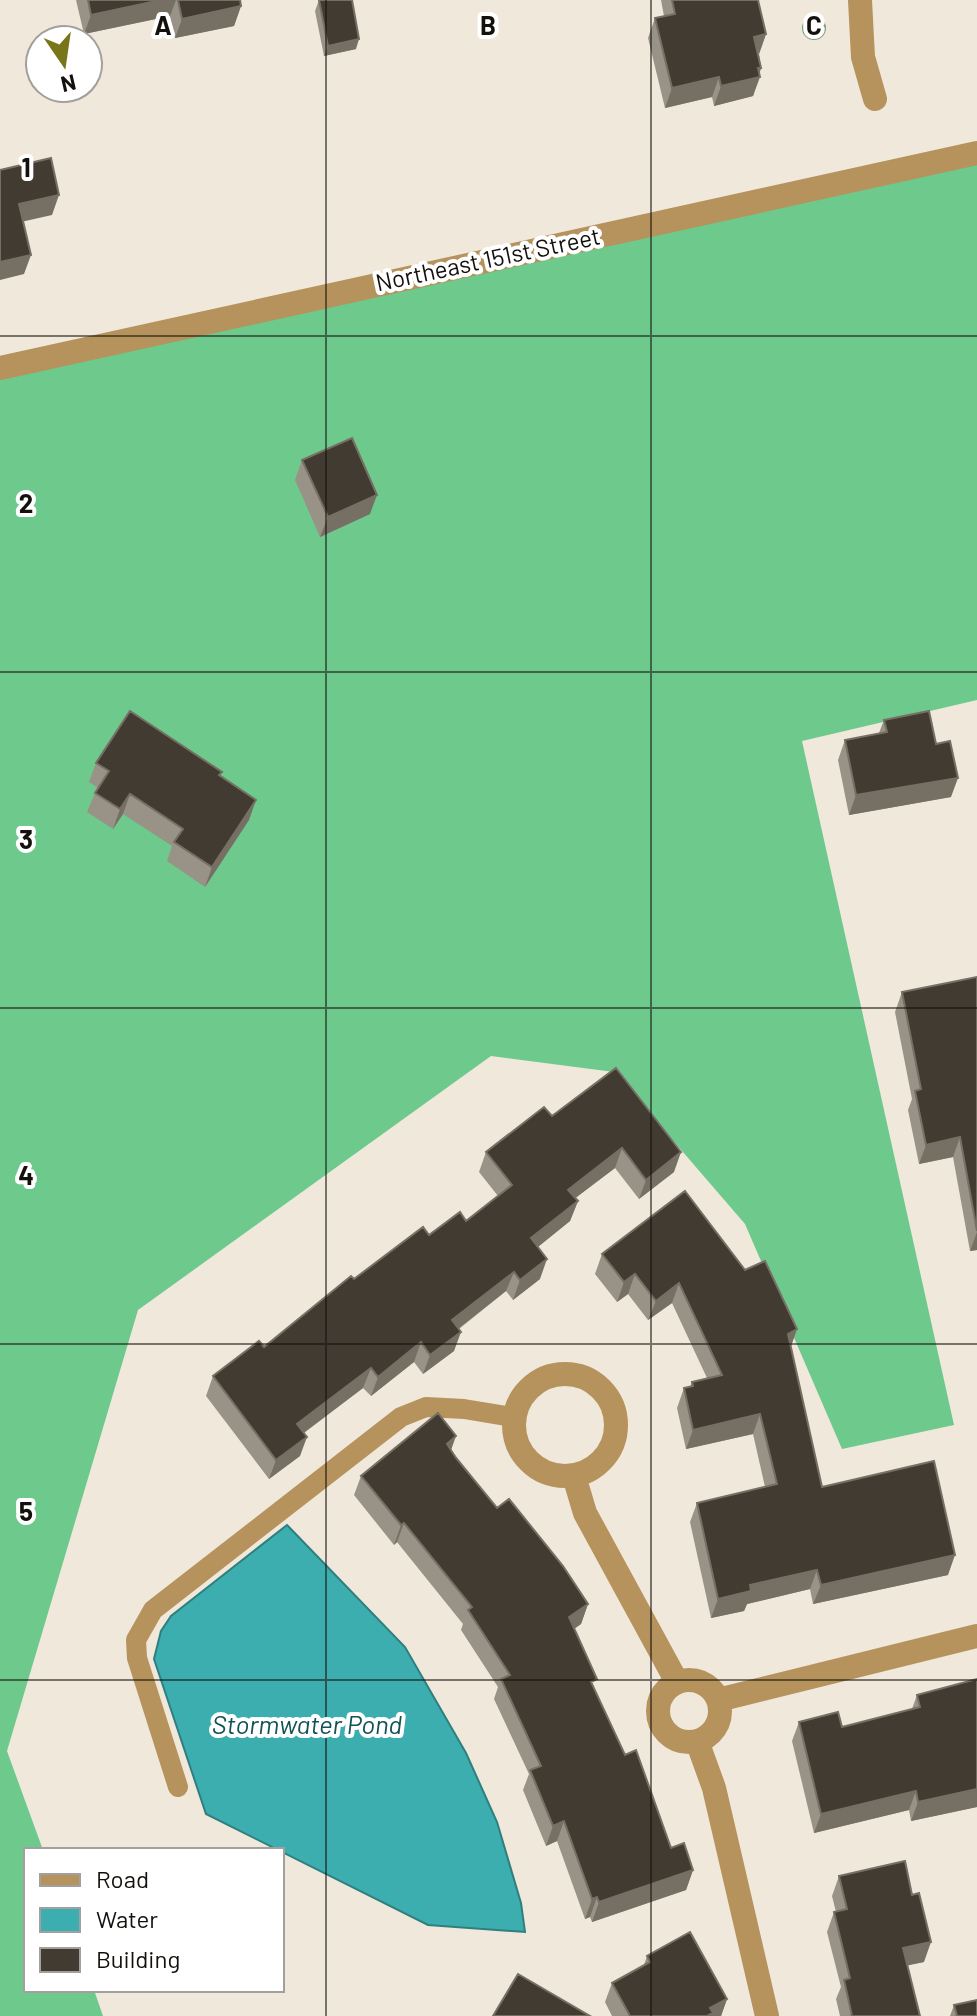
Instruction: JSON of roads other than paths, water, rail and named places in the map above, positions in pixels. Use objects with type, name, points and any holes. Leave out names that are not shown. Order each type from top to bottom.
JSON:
[{"type":"street","points":[[860,0],[863,57],[875,99]]},
{"type":"street","name":"Northeast 151st Street","points":[[0,368],[977,153]]},
{"type":"street","points":[[556,1374],[574,1374],[591,1380],[605,1392],[617,1425],[613,1442],[604,1458],[591,1469],[574,1476],[557,1476],[529,1462],[519,1449],[513,1417],[518,1402],[541,1379],[556,1374]]},
{"type":"street","points":[[574,1476],[585,1513],[677,1682]]},
{"type":"street","points":[[718,1700],[977,1636]]},
{"type":"street","points":[[686,1680],[706,1685],[718,1700],[718,1721],[714,1730],[697,1741],[677,1739],[662,1726],[659,1706],[662,1696],[677,1682],[686,1680]]},
{"type":"street","points":[[697,1741],[714,1788],[767,2016]]},
{"type":"lane","points":[[178,1787],[137,1658],[136,1640],[153,1610],[401,1417],[426,1407],[513,1417]]},
{"type":"water","name":"Stormwater Pond","points":[[287,1525],[405,1647],[466,1753],[497,1822],[521,1903],[525,1932],[428,1925],[284,1853],[284,1848],[274,1848],[206,1814],[154,1659],[161,1631],[171,1616]]}]
